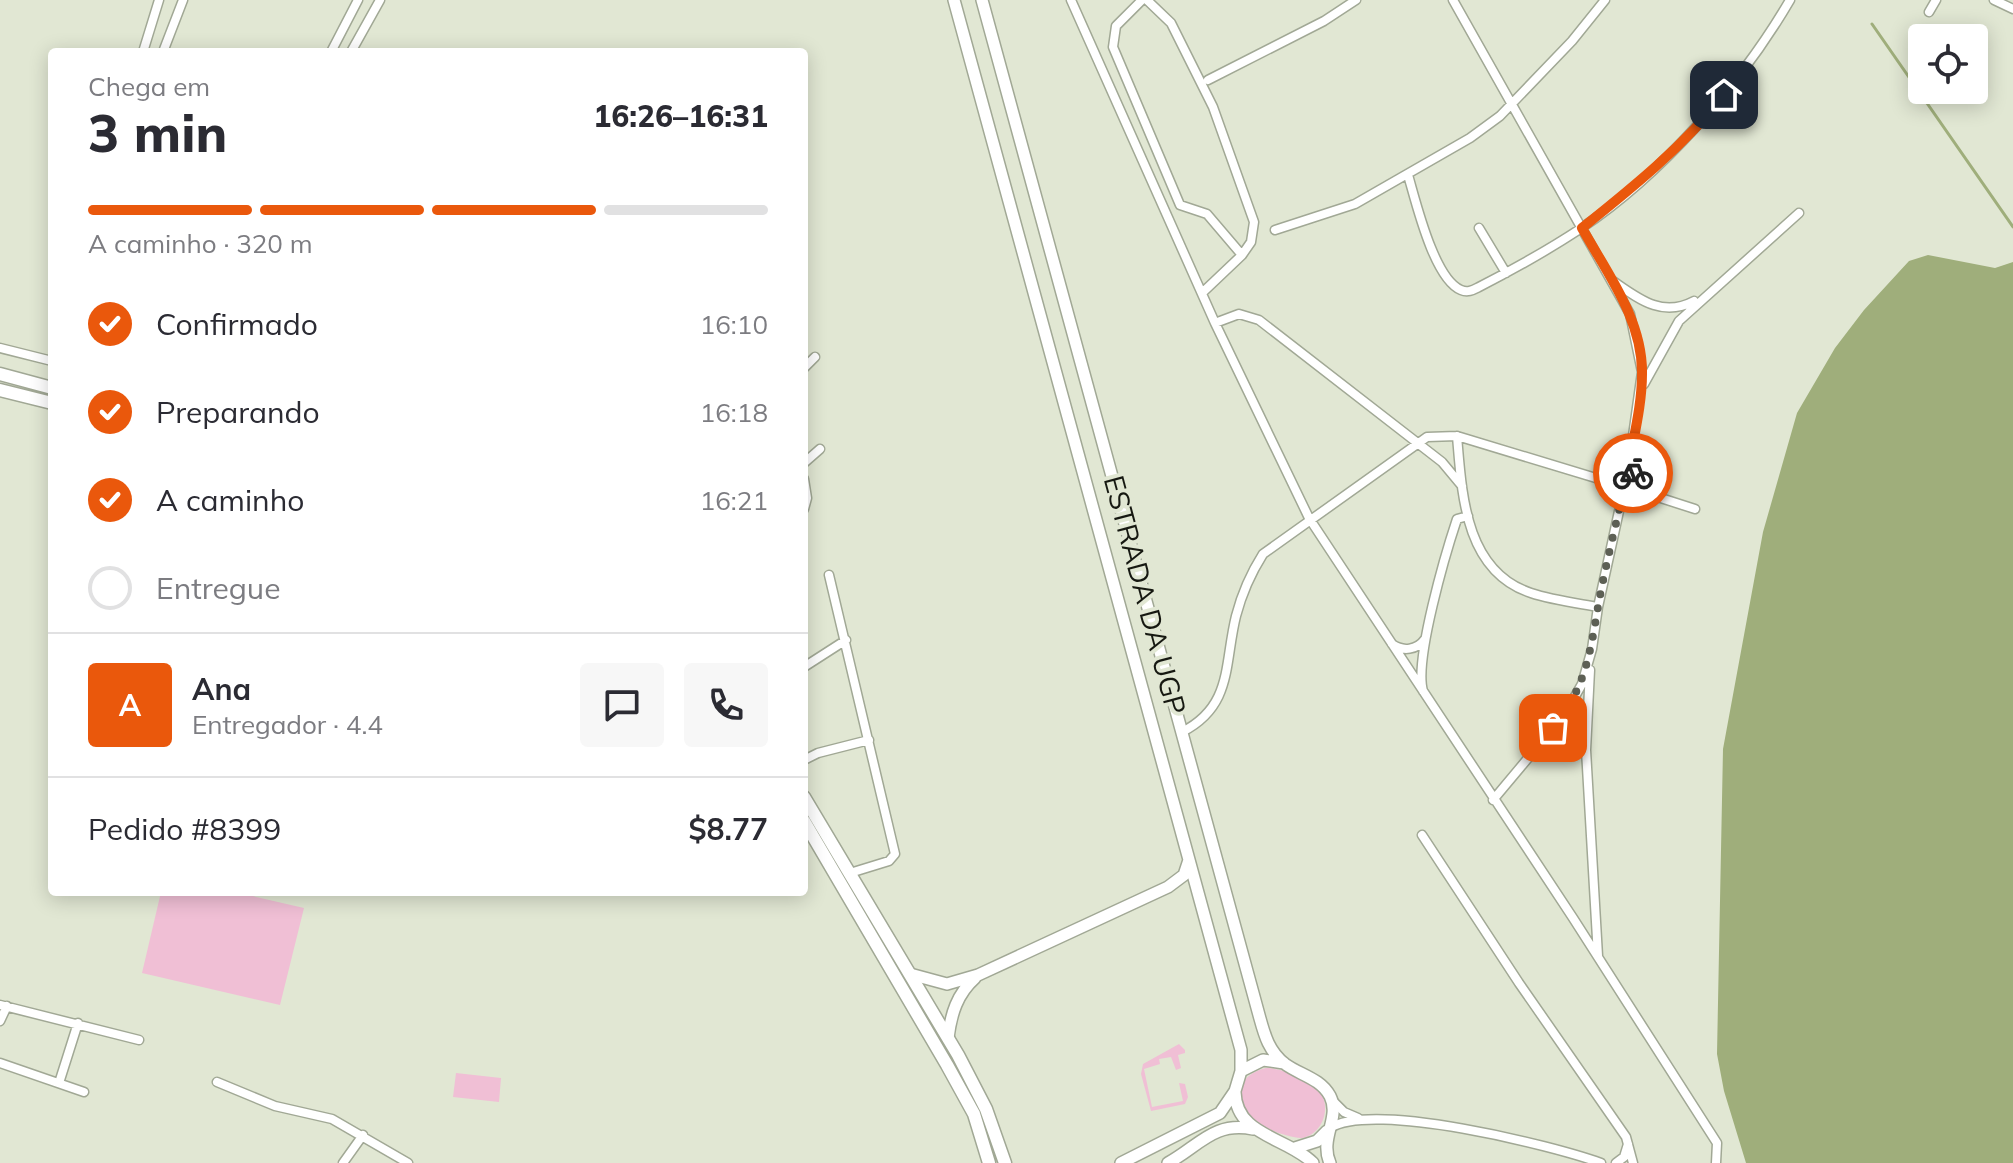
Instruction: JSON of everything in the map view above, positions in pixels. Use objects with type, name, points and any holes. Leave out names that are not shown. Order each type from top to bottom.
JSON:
[{"type":"main road","points":[[954,0],[1241,1050],[1241,1071],[1235,1091],[1220,1113],[1121,1163]]},
{"type":"main road","name":"ESTRADA DA UGP","points":[[982,0],[1268,1044],[1284,1063],[1318,1082],[1332,1100]]},
{"type":"main road","points":[[0,374],[48,387]]},
{"type":"main road","points":[[0,390],[48,402]]},
{"type":"main road","points":[[808,804],[948,1038],[986,1109],[1005,1163]]},
{"type":"main road","points":[[808,828],[974,1114],[989,1163]]},
{"type":"main road","points":[[910,974],[947,984],[978,975],[1168,887],[1184,875],[1189,860]]},
{"type":"main road","points":[[1168,887],[1186,885],[1195,889],[1199,898]]},
{"type":"main road","points":[[948,1038],[959,996],[978,975]]},
{"type":"main road","points":[[1241,1071],[1263,1060],[1284,1063]]},
{"type":"main road","points":[[1235,1091],[1239,1114],[1254,1129]]},
{"type":"main road","points":[[1330,1163],[1326,1147],[1334,1110],[1332,1100]]},
{"type":"main road","points":[[1168,1163],[1190,1151],[1207,1136],[1226,1127],[1238,1126],[1254,1129],[1295,1148],[1313,1163]]},
{"type":"main road","points":[[1295,1148],[1317,1141],[1330,1128]]},
{"type":"street","points":[[144,48],[159,0]]},
{"type":"street","points":[[165,48],[183,0]]},
{"type":"street","points":[[333,48],[358,0]]},
{"type":"street","points":[[353,48],[380,0]]},
{"type":"street","points":[[1071,0],[1215,323],[1309,518],[1717,1143],[1716,1163]]},
{"type":"street","points":[[1202,293],[1242,255],[1251,242],[1254,222],[1213,107],[1171,23],[1144,0],[1116,26],[1113,47],[1180,205],[1207,214],[1242,255]]},
{"type":"street","points":[[1208,80],[1324,21],[1356,0]]},
{"type":"street","points":[[1453,0],[1630,314],[1641,357],[1642,388],[1628,471]]},
{"type":"street","points":[[1275,230],[1355,204],[1470,138],[1511,105],[1572,41],[1605,0]]},
{"type":"street","points":[[1408,175],[1424,233],[1444,271],[1459,290],[1467,292],[1582,228],[1637,183],[1707,116],[1764,41],[1790,0]]},
{"type":"street","points":[[1929,12],[1936,0]]},
{"type":"street","points":[[1994,0],[2013,9]]},
{"type":"street","points":[[1642,388],[1679,321],[1799,213]]},
{"type":"street","points":[[1479,228],[1506,273]]},
{"type":"street","points":[[1609,278],[1645,303],[1664,309],[1685,306],[1705,296]]},
{"type":"street","points":[[1215,323],[1239,314],[1259,320],[1442,462],[1462,486]]},
{"type":"street","points":[[0,348],[48,360]]},
{"type":"street","points":[[808,364],[815,357]]},
{"type":"street","points":[[1182,732],[1209,715],[1219,698],[1237,612],[1252,571],[1263,554],[1309,518],[1418,443],[1437,435],[1457,436],[1609,482]]},
{"type":"street","points":[[1457,436],[1468,516],[1484,558],[1494,572],[1531,593],[1598,607]]},
{"type":"street","points":[[808,460],[820,449]]},
{"type":"street","points":[[1628,471],[1636,476],[1639,491],[1634,499],[1621,502],[1612,497],[1609,482],[1614,474],[1628,471]]},
{"type":"street","points":[[1639,491],[1695,509]]},
{"type":"street","points":[[1599,958],[1586,750],[1587,692],[1598,607],[1621,502]]},
{"type":"street","points":[[1425,697],[1421,685],[1422,673],[1442,562],[1457,519],[1468,516]]},
{"type":"street","points":[[829,575],[895,854],[889,861],[850,873]]},
{"type":"street","points":[[1388,641],[1399,649],[1410,649],[1421,644],[1428,634]]},
{"type":"street","points":[[808,664],[846,640]]},
{"type":"street","points":[[1493,800],[1565,714],[1582,684],[1592,649]]},
{"type":"street","points":[[808,758],[869,740]]},
{"type":"street","points":[[1422,835],[1628,1143],[1633,1163]]},
{"type":"street","points":[[0,1021],[3,1005],[139,1040]]},
{"type":"street","points":[[59,1083],[78,1023]]},
{"type":"street","points":[[0,1063],[84,1092]]},
{"type":"street","points":[[217,1082],[275,1106],[332,1119],[408,1163]]},
{"type":"street","points":[[1332,1100],[1344,1112],[1358,1119]]},
{"type":"street","points":[[1330,1128],[1358,1119],[1399,1121],[1489,1134],[1569,1151],[1601,1163]]},
{"type":"street","points":[[343,1163],[363,1135]]},
{"type":"street","points":[[1616,1163],[1624,1157],[1628,1143]]},
{"type":"shaded area","points":[[1928,255],[1995,268],[2013,262],[2013,1163],[1746,1163],[1724,1091],[1717,1054],[1723,749],[1763,532],[1797,413],[1835,348],[1864,310],[1909,261]]},
{"type":"shaded area","points":[[160,896],[252,896],[304,908],[280,1005],[142,973]]},
{"type":"shaded area","points":[[1179,1044],[1185,1050],[1185,1053],[1178,1055],[1181,1068],[1176,1070],[1171,1057],[1159,1059],[1160,1064],[1144,1069],[1152,1107],[1183,1101],[1179,1083],[1185,1084],[1188,1097],[1185,1104],[1151,1111],[1141,1074],[1143,1064]]},
{"type":"shaded area","points":[[1266,1068],[1300,1077],[1317,1088],[1325,1110],[1316,1131],[1296,1138],[1264,1127],[1246,1114],[1240,1099],[1242,1085],[1251,1074]]},
{"type":"shaded area","points":[[456,1073],[501,1078],[499,1102],[453,1097]]},
{"type":"waterway","points":[[1872,24],[2013,227]]},
{"type":"way so far","points":[[1553,728],[1582,684],[1592,649],[1621,502],[1634,499],[1639,491],[1639,481],[1633,473]]},
{"type":"route","points":[[1633,473],[1628,471],[1642,388],[1641,357],[1635,328],[1582,228],[1637,183],[1707,116],[1724,95]]}]
